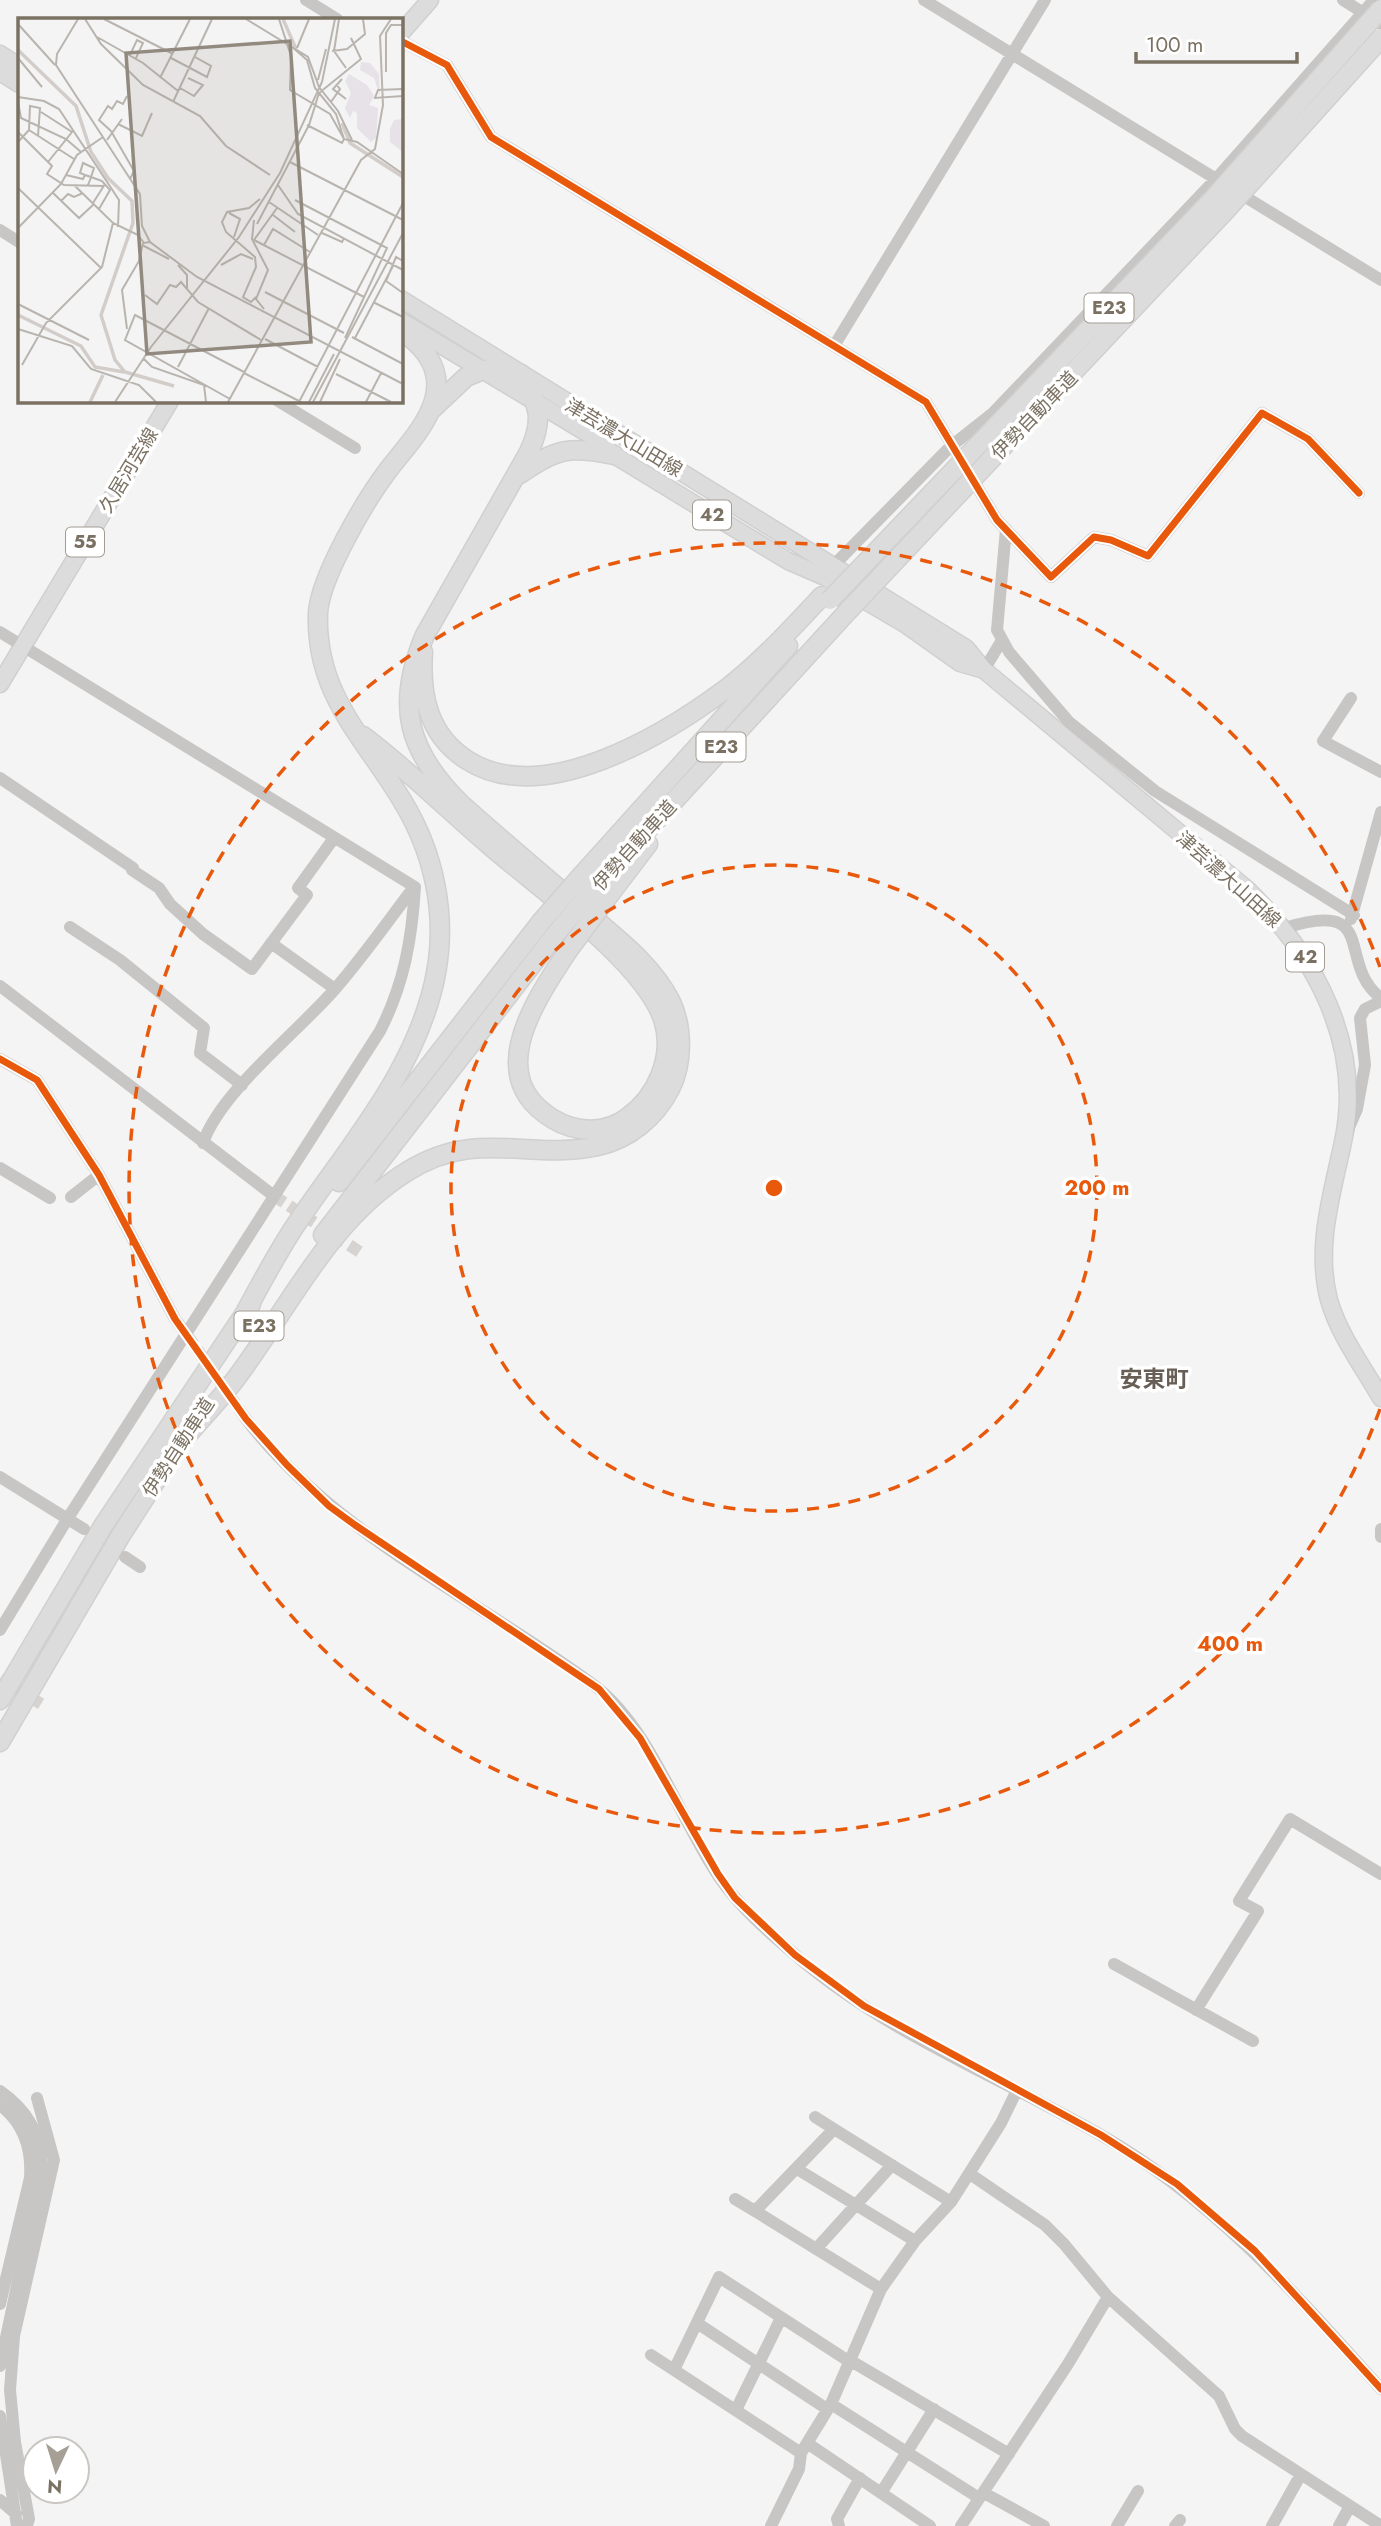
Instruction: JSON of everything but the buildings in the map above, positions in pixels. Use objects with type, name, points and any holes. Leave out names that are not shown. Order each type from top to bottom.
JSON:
[{"type":"highway","name":"伊勢自動車道","points":[[0,1742],[95,1579],[178,1445],[367,1175],[548,929],[582,874],[826,598],[989,436],[1213,199],[1372,11]]},
{"type":"highway","name":"伊勢自動車道","points":[[0,1700],[103,1526],[246,1311],[328,1196],[548,929],[602,892],[725,744],[1227,209],[1381,38]]},
{"type":"highway","points":[[246,1311],[272,1262],[392,1082],[425,1013],[436,972],[440,916],[429,857],[418,827],[402,800],[335,700],[323,663],[318,627],[321,594],[326,578],[387,470],[418,436],[430,411],[435,389],[434,369],[429,357],[402,330]]},
{"type":"highway","points":[[178,1445],[233,1382],[323,1252],[349,1220],[390,1183],[427,1160],[466,1148],[488,1146],[572,1149],[612,1143],[633,1132],[649,1118],[673,1083],[679,1044],[677,1018],[651,972],[461,804],[437,779],[422,756],[410,722],[410,674],[425,635],[515,478],[536,436],[540,419],[537,403],[521,374],[483,370],[466,377],[430,411]]},
{"type":"highway","points":[[515,478],[540,460],[565,449],[614,455]]},
{"type":"highway","points":[[425,635],[422,671],[425,702],[431,719],[444,740],[459,755],[486,769],[535,776],[596,762],[676,723],[727,688],[826,598]]},
{"type":"highway","points":[[351,727],[385,752],[592,933],[647,988],[666,1031],[661,1075],[642,1106],[624,1121],[605,1128],[582,1129],[549,1117],[528,1094],[520,1071],[520,1043],[526,1020],[567,952],[602,892]]},
{"type":"main road","points":[[402,32],[430,0]]},
{"type":"main road","points":[[0,54],[18,65]]},
{"type":"main road","points":[[0,72],[18,83]]},
{"type":"main road","name":"津芸濃大山田線","points":[[402,300],[966,648],[984,670],[1248,890],[1285,928],[1318,980],[1339,1035],[1348,1088],[1344,1139],[1325,1223],[1328,1289],[1344,1337],[1381,1398]]},
{"type":"main road","name":"津芸濃大山田線","points":[[402,322],[592,436],[614,455],[788,561],[825,577],[905,624],[960,663],[984,670]]},
{"type":"main road","name":"久居河芸線","points":[[0,684],[169,402]]},
{"type":"street","points":[[306,0],[335,18]]},
{"type":"street","points":[[924,0],[1381,280]]},
{"type":"street","points":[[834,346],[1045,0]]},
{"type":"street","points":[[1343,0],[1372,11],[1381,24]]},
{"type":"street","points":[[834,565],[950,447],[993,413],[1372,11],[1374,0]]},
{"type":"street","points":[[402,42],[447,65],[491,137],[926,402],[981,497],[1006,529],[1051,577],[1094,537],[1111,540],[1148,556],[1262,413],[1308,439],[1359,492]]},
{"type":"street","points":[[0,230],[18,241]]},
{"type":"street","points":[[280,402],[355,448]]},
{"type":"street","points":[[1006,529],[997,631],[1069,722],[1155,791],[1354,915]]},
{"type":"street","points":[[0,632],[415,887]]},
{"type":"street","points":[[984,670],[1002,640]]},
{"type":"street","points":[[1351,698],[1323,741],[1381,772]]},
{"type":"street","points":[[0,778],[133,867],[132,870],[159,888],[170,904],[203,934],[252,969],[307,895],[298,888],[334,838]]},
{"type":"street","points":[[1143,804],[1155,791]]},
{"type":"street","points":[[1344,1139],[1353,1121],[1364,1076],[1360,1018],[1365,1009],[1381,999],[1363,980],[1349,932],[1381,812]]},
{"type":"street","points":[[203,1143],[207,1131],[242,1085],[335,989],[415,887]]},
{"type":"street","points":[[0,1630],[68,1518],[344,1090],[390,1011],[410,948],[415,887]]},
{"type":"street","points":[[1285,928],[1316,919],[1328,920],[1349,932]]},
{"type":"street","points":[[71,927],[120,960],[204,1028],[200,1053],[242,1085]]},
{"type":"street","points":[[271,943],[335,989]]},
{"type":"street","points":[[0,986],[274,1196]]},
{"type":"street","points":[[0,1059],[37,1080],[99,1175],[175,1319],[187,1335]]},
{"type":"street","points":[[0,1168],[50,1198]]},
{"type":"street","points":[[71,1197],[99,1175]]},
{"type":"street","points":[[246,1419],[287,1465],[338,1512],[599,1689],[640,1738],[718,1874],[736,1898],[795,1955],[864,2006],[1137,2157],[1212,2213],[1255,2251],[1381,2389]]},
{"type":"street","points":[[0,1477],[84,1529]]},
{"type":"street","points":[[1381,1529],[1381,1537]]},
{"type":"street","points":[[125,1557],[140,1567]]},
{"type":"street","points":[[1196,2010],[1258,1911],[1239,1901],[1290,1819],[1381,1874]]},
{"type":"street","points":[[1114,1964],[1253,2041]]},
{"type":"street","points":[[771,2526],[799,2469],[804,2448],[829,2407],[881,2289],[915,2241],[951,2202],[970,2174],[1017,2090]]},
{"type":"street","points":[[0,2091],[30,2120],[39,2145],[41,2167],[0,2366]]},
{"type":"street","points":[[22,2523],[30,2519],[15,2442],[10,2390],[14,2336],[54,2160],[37,2098]]},
{"type":"street","points":[[0,2105],[22,2127],[31,2161],[30,2178],[0,2304]]},
{"type":"street","points":[[815,2117],[951,2202]]},
{"type":"street","points":[[755,2211],[834,2129]]},
{"type":"street","points":[[816,2249],[892,2165]]},
{"type":"street","points":[[797,2169],[915,2241]]},
{"type":"street","points":[[970,2174],[1045,2225],[1108,2297],[1219,2396],[1235,2429],[1242,2436],[1381,2526]]},
{"type":"street","points":[[735,2199],[881,2289]]},
{"type":"street","points":[[674,2370],[719,2277],[850,2361],[1009,2454]]},
{"type":"street","points":[[961,2526],[1108,2297]]},
{"type":"street","points":[[736,2410],[781,2318]]},
{"type":"street","points":[[697,2323],[829,2407],[981,2495],[1044,2526]]},
{"type":"street","points":[[651,2355],[736,2410],[860,2478],[930,2526]]},
{"type":"street","points":[[881,2493],[934,2409]]},
{"type":"street","points":[[0,2416],[22,2523]]},
{"type":"street","points":[[1272,2526],[1300,2476]]},
{"type":"street","points":[[839,2526],[837,2519],[860,2478]]},
{"type":"street","points":[[1117,2526],[1138,2491]]},
{"type":"street","points":[[0,2500],[22,2523]]},
{"type":"street","points":[[1339,2526],[1350,2506]]},
{"type":"tunnel","points":[[274,1196],[363,1254]]},
{"type":"tunnel","points":[[187,1335],[246,1419]]},
{"type":"tunnel","points":[[0,1679],[43,1705]]},
{"type":"cycle path","points":[[402,42],[447,65],[491,137],[926,402],[997,520],[1051,577],[1094,537],[1111,540],[1148,556],[1262,413],[1308,439],[1359,493]]},
{"type":"cycle path","points":[[0,1059],[37,1080],[99,1175],[175,1319],[246,1419],[329,1506],[599,1689],[640,1738],[718,1874],[735,1898],[795,1955],[864,2006],[1101,2135],[1177,2184],[1255,2251],[1381,2389]]},
{"type":"district","name":"安東町","points":[[1154,1379]]}]
